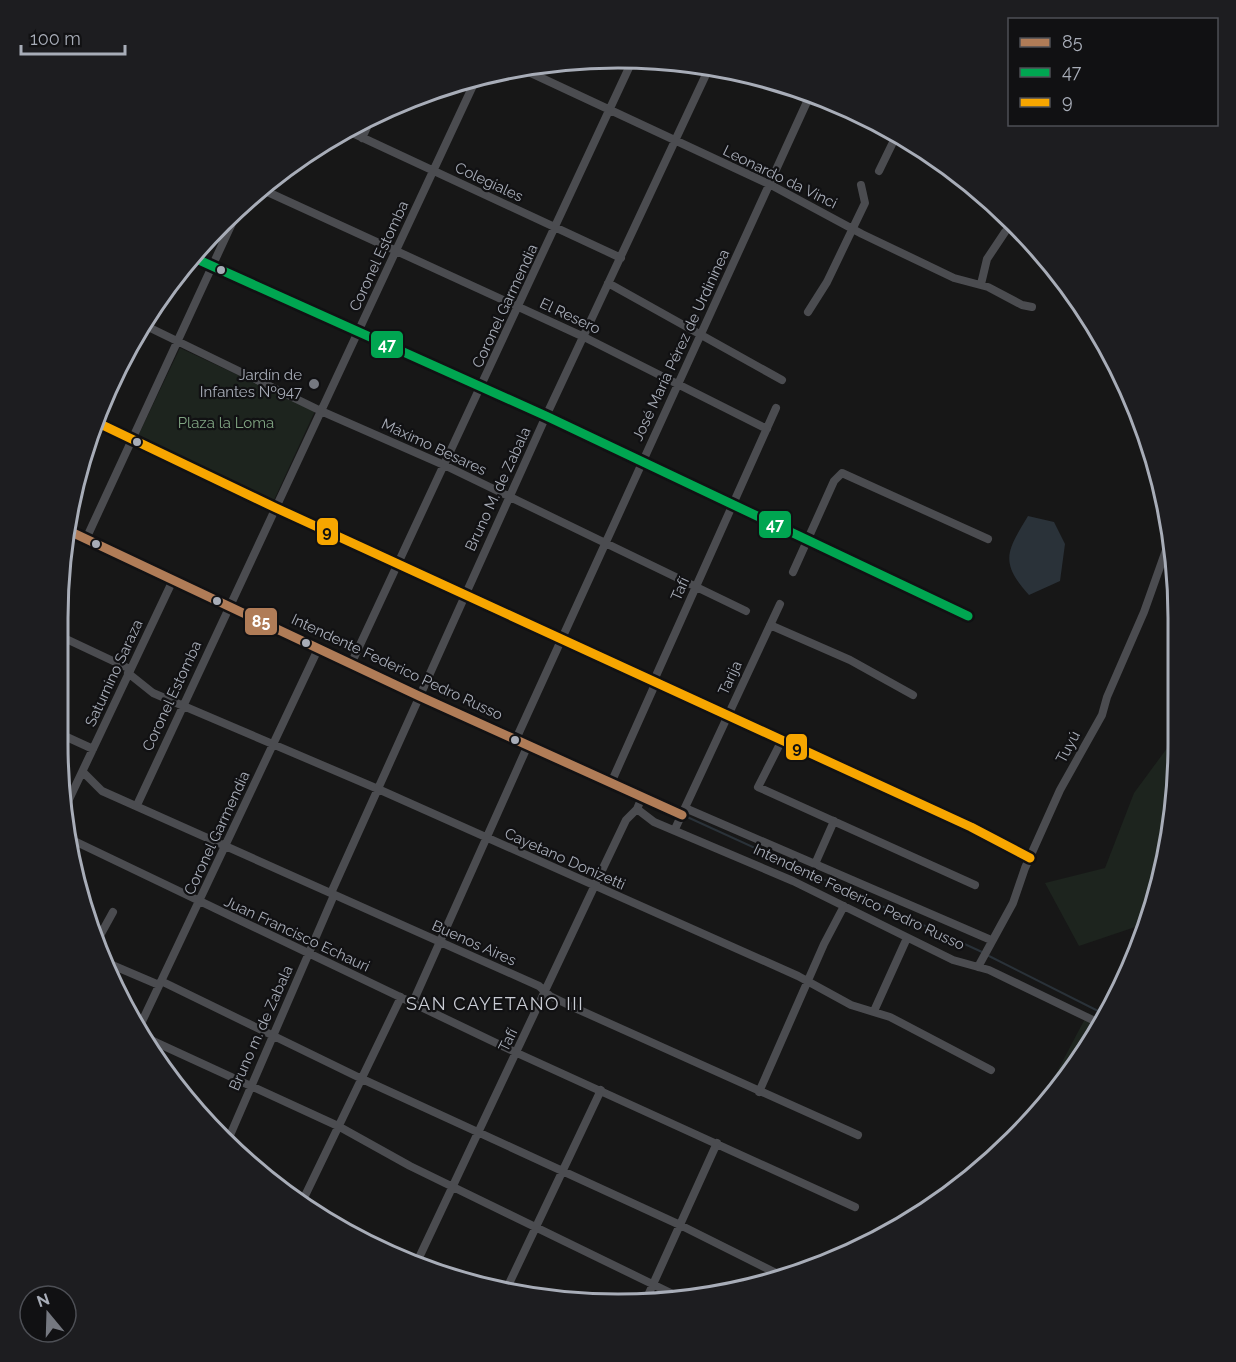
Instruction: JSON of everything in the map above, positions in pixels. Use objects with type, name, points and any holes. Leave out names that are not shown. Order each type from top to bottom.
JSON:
[{"type":"street","name":"Coronel Garmendia","points":[[352,662],[556,229],[628,68]]},
{"type":"street","name":"Leonardo da Vinci","points":[[533,74],[771,185],[852,229],[954,278],[981,284],[1022,305],[1032,307]]},
{"type":"street","name":"Bruno M. de Zabala","points":[[332,894],[509,497],[706,75]]},
{"type":"street","name":"Coronel Estomba","points":[[137,805],[472,87]]},
{"type":"street","name":"José María Pérez de Urdininea","points":[[516,739],[678,385],[699,333],[771,185],[807,101]]},
{"type":"street","points":[[362,138],[366,129]]},
{"type":"street","name":"Colegiales","points":[[355,135],[621,258]]},
{"type":"street","points":[[879,171],[893,141]]},
{"type":"street","points":[[808,312],[827,282],[865,203],[861,185]]},
{"type":"street","name":"El Resero","points":[[269,193],[584,337],[767,429]]},
{"type":"street","points":[[86,539],[131,437],[229,229]]},
{"type":"street","points":[[981,284],[990,252],[1005,232]]},
{"type":"street","points":[[200,260],[546,416],[968,616]]},
{"type":"street","points":[[608,284],[782,380]]},
{"type":"street","name":"Máximo Besares","points":[[150,328],[321,411],[444,465],[746,611]]},
{"type":"street","name":"Tafí","points":[[611,783],[776,408]]},
{"type":"street","points":[[103,425],[276,508],[1002,842],[1030,858]]},
{"type":"street","points":[[793,572],[834,481],[842,473],[988,539]]},
{"type":"street","name":"Intendente Federico Pedro Russo","points":[[74,533],[352,662],[419,696],[642,797],[683,811]]},
{"type":"street","name":"Tuyú","points":[[978,967],[1013,903],[1060,790],[1102,715],[1107,697],[1144,612],[1165,554]]},
{"type":"street","name":"Saturnino Saraza","points":[[70,796],[173,580]]},
{"type":"street","name":"Tarija","points":[[675,829],[780,604]]},
{"type":"street","points":[[770,625],[850,660],[914,695]]},
{"type":"street","name":"Cayetano Donizetti","points":[[68,640],[129,671],[153,693],[378,789],[808,981],[851,1005],[898,1021],[991,1070]]},
{"type":"street","name":"Coronel Garmendia","points":[[142,1021],[319,648]]},
{"type":"street","points":[[68,738],[93,749]]},
{"type":"street","points":[[782,740],[758,787],[975,885]]},
{"type":"street","points":[[413,1002],[488,839],[528,745]]},
{"type":"street","name":"Buenos Aires","points":[[83,772],[102,790],[539,986],[575,1008],[858,1135]]},
{"type":"street","name":"Tafí","points":[[419,1257],[477,1130],[517,1053],[626,820],[637,809],[642,797]]},
{"type":"street","name":"Intendente Federico Pedro Russo","points":[[637,809],[654,822],[675,829],[843,906],[953,960],[978,967],[1094,1021]]},
{"type":"street","points":[[683,811],[815,864],[991,940]]},
{"type":"street","points":[[815,864],[834,821]]},
{"type":"street","name":"Juan Francisco Echauri","points":[[76,842],[308,955],[413,1002],[517,1053],[855,1207]]},
{"type":"street","name":"Bruno m. de Zabala","points":[[230,1134],[332,894]]},
{"type":"street","points":[[759,1092],[843,906]]},
{"type":"street","points":[[102,934],[113,912]]},
{"type":"street","points":[[874,1011],[908,938]]},
{"type":"street","points":[[114,965],[160,983],[273,1035],[360,1078],[680,1225],[774,1272]]},
{"type":"street","points":[[305,1197],[401,997]]},
{"type":"street","points":[[155,1042],[338,1126],[410,1166],[668,1292]]},
{"type":"street","points":[[509,1284],[602,1090]]},
{"type":"street","points":[[649,1293],[717,1143]]},
{"type":"green space","name":"Plaza la Loma","points":[[180,348],[315,411],[274,500],[138,436]]},
{"type":"green space","points":[[1168,747],[1164,816],[1158,851],[1137,926],[1079,946],[1045,883],[1105,868],[1134,793]]},
{"type":"green space","points":[[1088,1013],[1096,1017],[1076,1050],[1050,1085]]},
{"type":"shaded area","points":[[1028,516],[1054,522],[1065,544],[1060,581],[1029,595],[1013,574],[1009,556],[1015,538]]},
{"type":"waterway","points":[[685,816],[982,952]]},
{"type":"waterway","points":[[987,955],[1099,1011]]},
{"type":"transit line","name":"47","points":[[200,260],[546,416],[968,616]]},
{"type":"transit line","name":"9","points":[[103,425],[276,508],[971,827],[1030,858]]},
{"type":"transit line","name":"85","points":[[74,533],[419,696],[682,815]]},
{"type":"place","name":"Jardín de Infantes Nº947","points":[[314,384]]},
{"type":"district","name":"SAN CAYETANO III","points":[[495,1003]]}]
